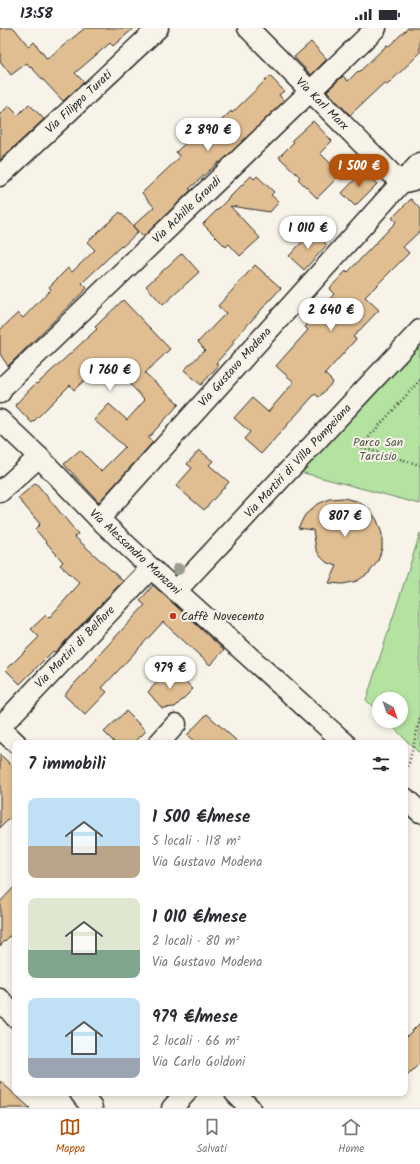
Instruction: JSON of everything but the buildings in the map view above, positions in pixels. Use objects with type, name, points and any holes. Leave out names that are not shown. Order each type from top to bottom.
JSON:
[{"type":"street","name":"Via Filippo Turati","points":[[0,176],[157,28]]},
{"type":"street","name":"Via Karl Marx","points":[[248,28],[309,92],[410,182]]},
{"type":"street","name":"Via Achille Grandi","points":[[0,393],[4,386],[376,28]]},
{"type":"street","name":"Via Gustavo Modena","points":[[99,519],[410,182],[420,163]]},
{"type":"street","name":"Via Martiri di Villa Pompeiana","points":[[176,591],[420,330]]},
{"type":"street","name":"Via Alessandro Manzoni","points":[[0,420],[39,457],[99,519],[151,568],[342,740]]},
{"type":"street","points":[[0,492],[39,457]]},
{"type":"street","name":"Via Martiri di Belfiore","points":[[0,727],[151,568]]},
{"type":"street","points":[[162,740],[176,724]]},
{"type":"street","points":[[0,727],[13,740]]},
{"type":"street","points":[[408,801],[420,812]]},
{"type":"street","points":[[0,999],[12,1013]]},
{"type":"street","points":[[172,1108],[183,1096]]},
{"type":"street","points":[[238,1096],[250,1108]]},
{"type":"path","points":[[420,380],[360,447],[420,465]]},
{"type":"path","points":[[408,765],[420,719]]},
{"type":"green space","name":"Parco San Tarcisio","points":[[420,343],[420,504],[300,472]]},
{"type":"green space","points":[[420,534],[420,754],[408,742],[408,740],[406,740],[394,728],[408,728],[408,692],[372,692],[372,706],[366,700]]},
{"type":"place","name":"Caffè Novecento","points":[[173,616]]}]
